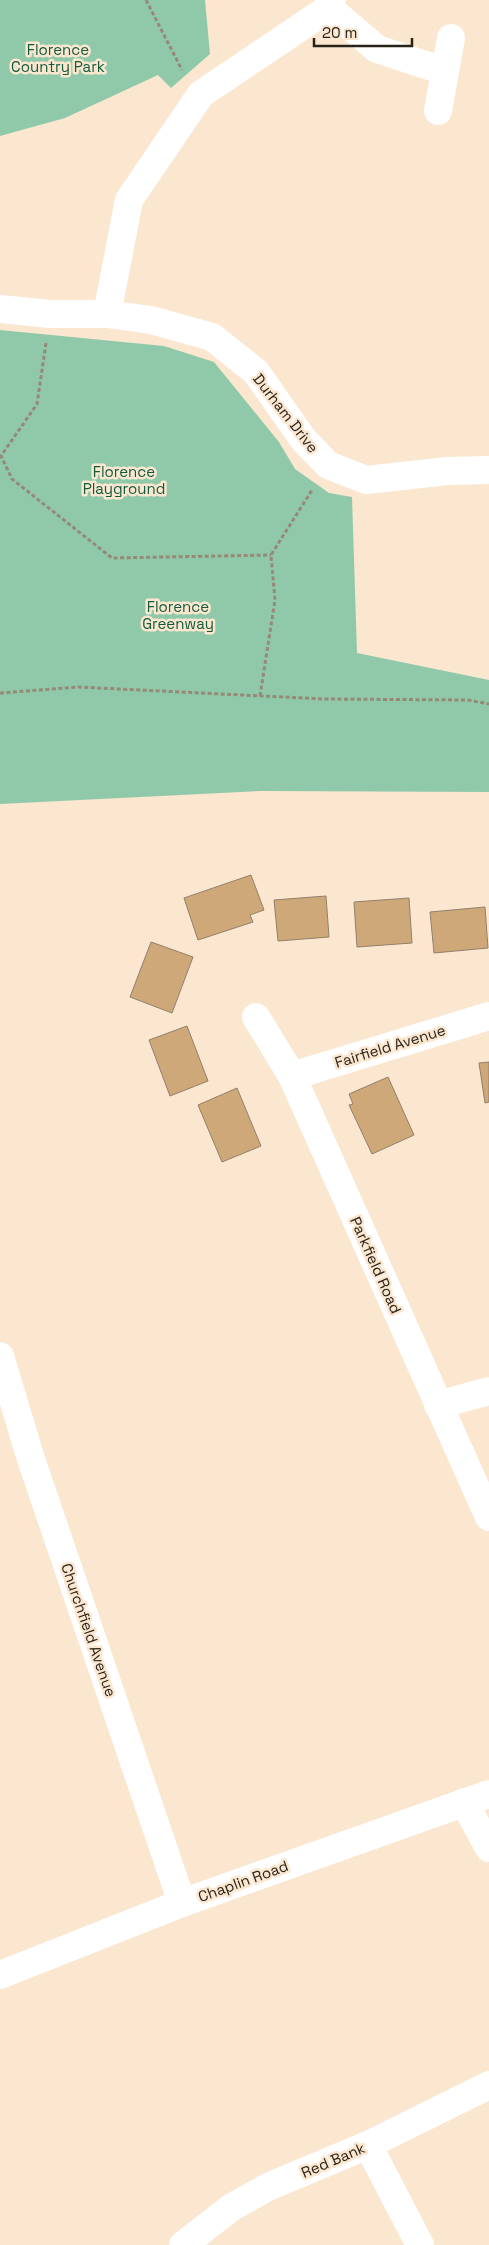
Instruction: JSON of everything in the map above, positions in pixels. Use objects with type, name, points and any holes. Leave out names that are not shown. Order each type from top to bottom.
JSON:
[{"type":"street","points":[[107,314],[129,200],[200,94],[330,4],[377,49],[444,71]]},
{"type":"street","points":[[438,111],[451,38]]},
{"type":"street","name":"Durham Drive","points":[[0,309],[50,314],[107,314],[151,320],[212,337],[256,372],[303,439],[328,465],[366,480],[448,471],[489,470]]},
{"type":"street","name":"Fairfield Avenue","points":[[292,1076],[489,1016]]},
{"type":"street","name":"Parkfield Road","points":[[256,1017],[292,1076],[489,1516]]},
{"type":"street","name":"Churchfield Avenue","points":[[0,1356],[30,1456],[182,1902]]},
{"type":"street","points":[[438,1404],[489,1391]]},
{"type":"street","name":"Chaplin Road","points":[[0,1975],[182,1902],[489,1794]]},
{"type":"street","points":[[464,1802],[489,1848]]},
{"type":"street","name":"Red Bank","points":[[183,2245],[232,2207],[368,2145],[489,2085]]},
{"type":"street","points":[[368,2145],[420,2245]]},
{"type":"path","points":[[146,0],[178,65],[200,94]]},
{"type":"path","points":[[50,314],[37,404],[0,456],[12,479],[112,558],[271,555]]},
{"type":"path","points":[[260,696],[275,600],[271,555],[328,465]]},
{"type":"path","points":[[0,693],[78,687],[260,696],[468,700],[489,704]]},
{"type":"green space","name":"Florence Country Park","points":[[0,0],[205,0],[210,54],[171,88],[158,75],[65,118],[0,136]]},
{"type":"green space","name":"Florence Greenway","points":[[0,330],[164,346],[214,362],[279,442],[295,469],[329,493],[352,497],[357,653],[489,680],[489,792],[261,791],[0,804]]},
{"type":"building","points":[[251,875],[264,910],[250,915],[253,922],[198,940],[184,898]]},
{"type":"building","points":[[326,896],[329,937],[278,941],[274,900]]},
{"type":"building","points":[[409,898],[412,943],[357,947],[354,902]]},
{"type":"building","points":[[485,907],[488,948],[434,953],[430,912]]},
{"type":"building","points":[[151,942],[193,957],[172,1013],[130,997]]},
{"type":"building","points":[[187,1026],[208,1081],[170,1096],[149,1040]]},
{"type":"building","points":[[489,1062],[489,1102],[485,1103],[479,1063]]},
{"type":"building","points":[[388,1077],[414,1135],[372,1154],[349,1105],[353,1104],[349,1094]]},
{"type":"building","points":[[237,1088],[261,1146],[222,1162],[198,1105]]},
{"type":"park label","name":"Florence Playground","points":[[124,480]]}]
